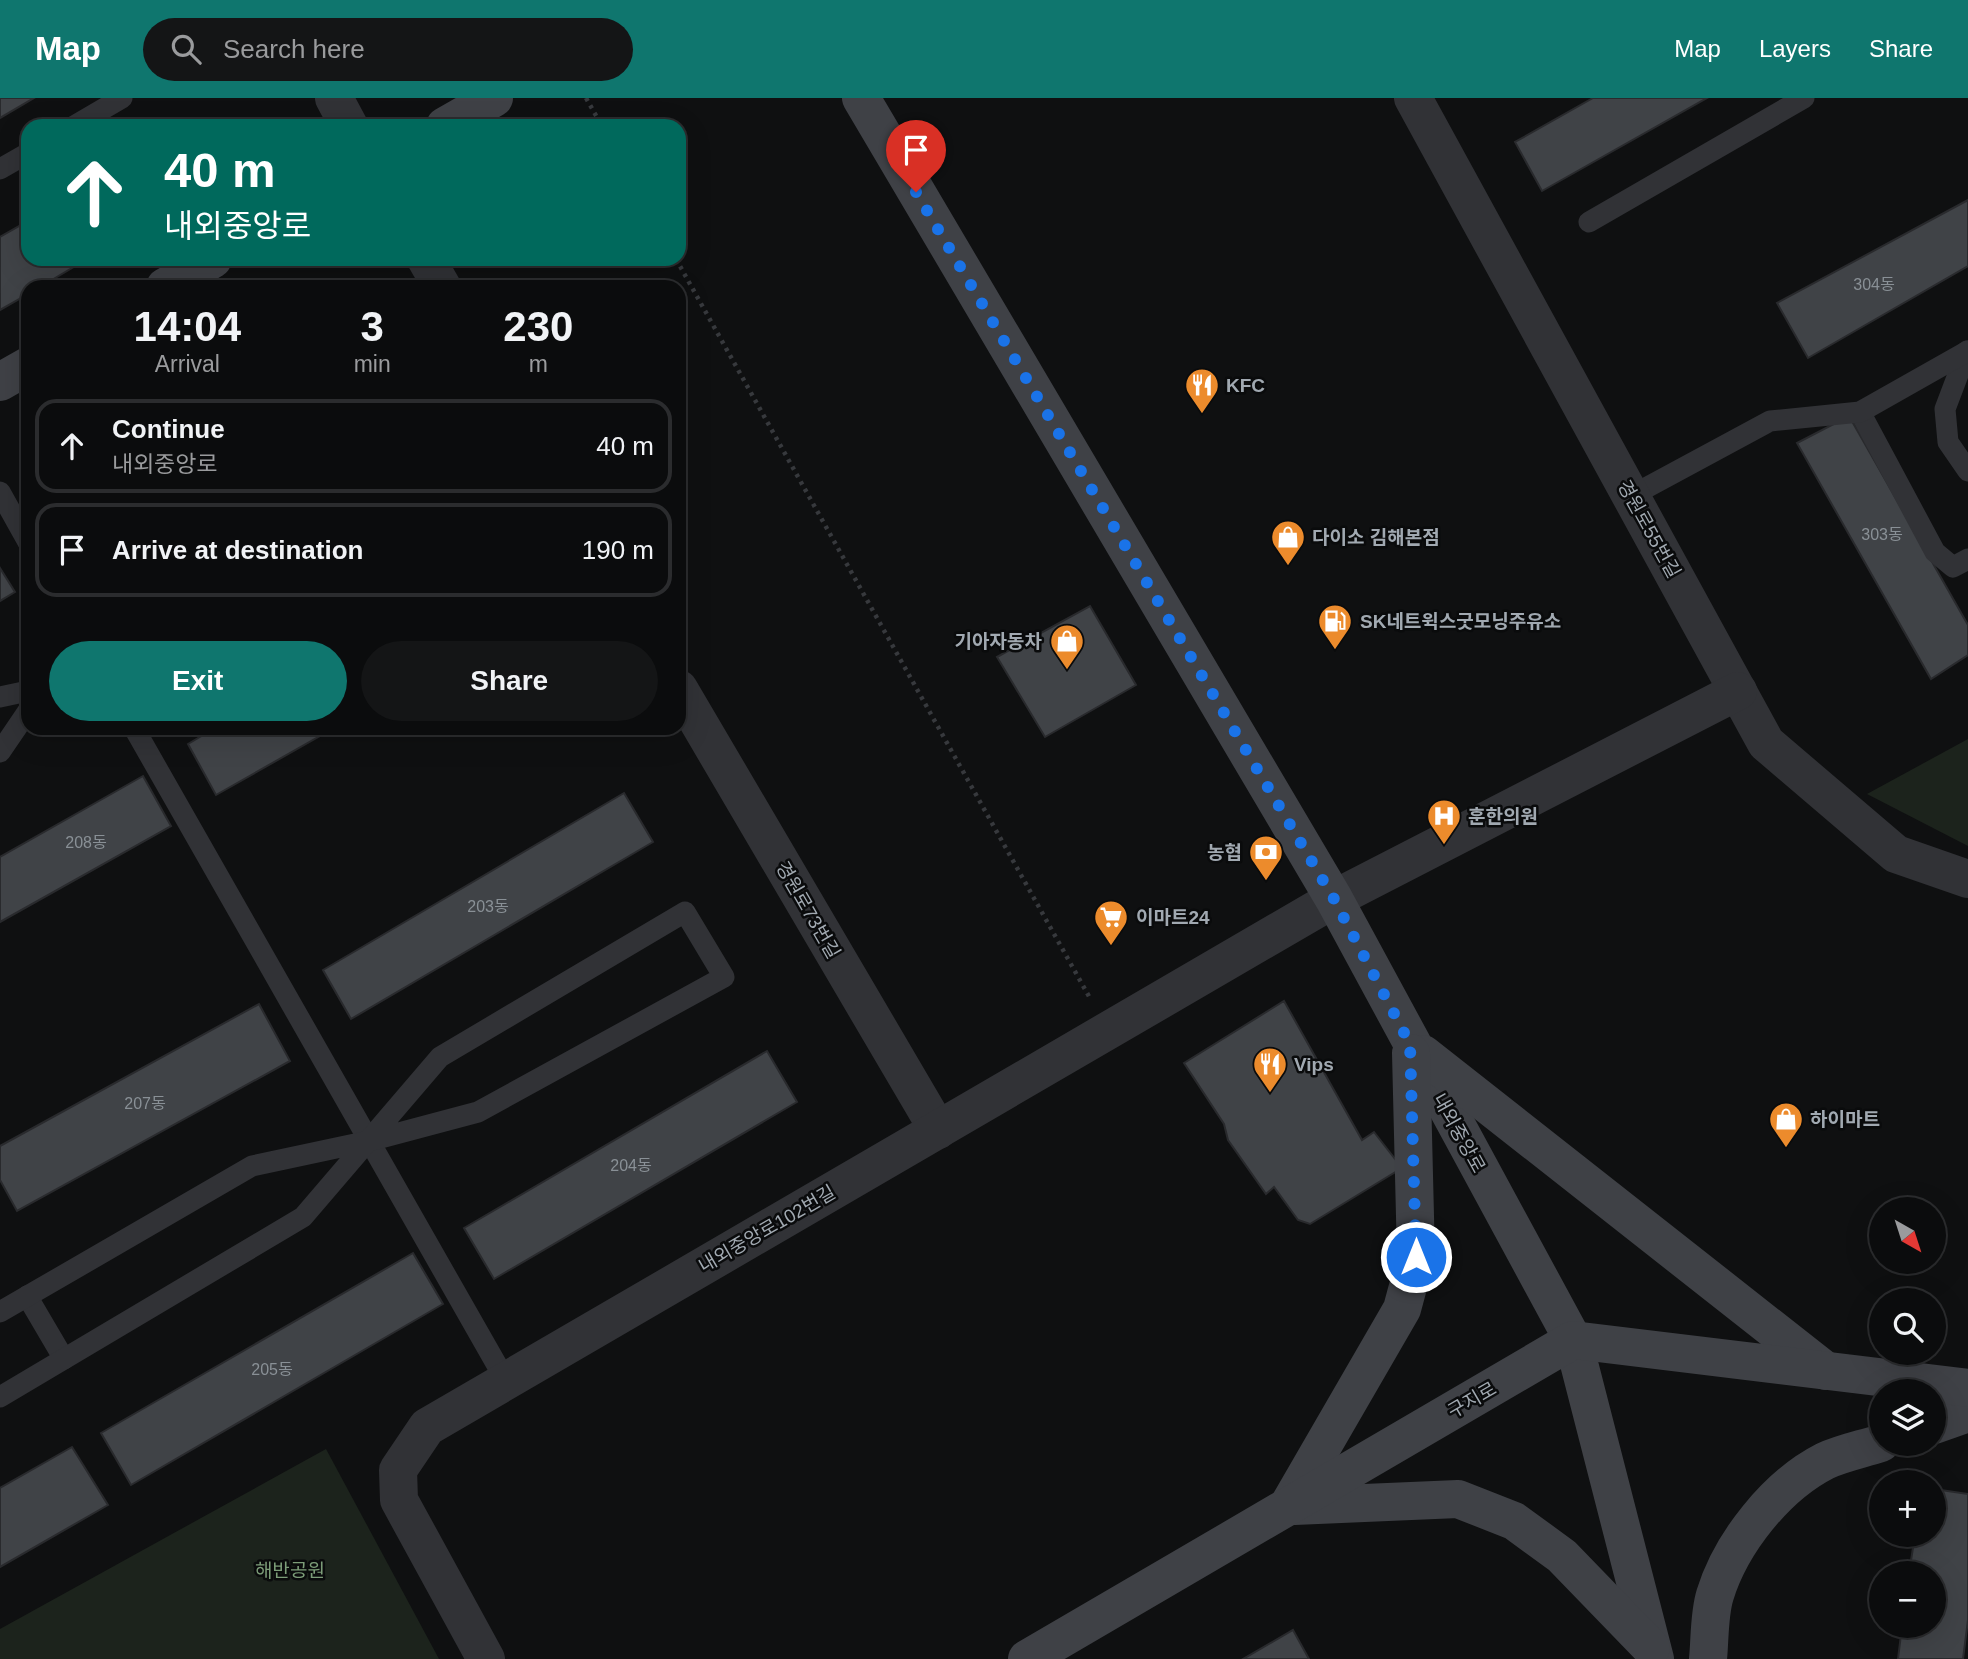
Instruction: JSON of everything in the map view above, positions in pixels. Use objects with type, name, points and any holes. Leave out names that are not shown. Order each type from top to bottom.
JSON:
[{"type":"street","points":[[334,98],[345,119]]},
{"type":"street","points":[[457,119],[494,98]]},
{"type":"street","name":"내외중앙로","points":[[861,98],[1334,899],[1410,1044],[1573,1340],[1654,1655]]},
{"type":"street","name":"경원로55번길","points":[[1414,98],[1766,743],[1896,855],[1968,879]]},
{"type":"street","points":[[177,280],[202,266]]},
{"type":"street","points":[[0,382],[21,370]]},
{"type":"street","name":"내외중앙로102번길","points":[[486,1659],[399,1500],[398,1470],[427,1427],[1334,899],[1738,691]]},
{"type":"street","name":"경원로73번길","points":[[686,702],[938,1130]]},
{"type":"street","points":[[1410,1044],[1826,1371]]},
{"type":"street","points":[[1288,1506],[1402,1309],[1416,1257],[1410,1044]]},
{"type":"street","points":[[1573,1340],[1968,1388]]},
{"type":"street","name":"구지로","points":[[1027,1659],[1573,1340]]},
{"type":"street","points":[[1946,1421],[1968,1413]]},
{"type":"street","points":[[1708,1659],[1714,1597],[1729,1560],[1758,1521],[1789,1486],[1825,1461],[1869,1447]]},
{"type":"street","points":[[1288,1506],[1458,1499],[1514,1521],[1562,1556],[1654,1655]]},
{"type":"lane","points":[[86,119],[122,98]]},
{"type":"lane","points":[[1589,222],[1804,98]]},
{"type":"lane","points":[[0,169],[21,157]]},
{"type":"lane","points":[[1631,496],[1770,421],[1860,412],[1968,351]]},
{"type":"lane","points":[[1968,351],[1945,409],[1948,442],[1968,471]]},
{"type":"lane","points":[[1860,412],[1935,552],[1953,568],[1968,559]]},
{"type":"lane","points":[[0,492],[21,530]]},
{"type":"lane","points":[[0,697],[21,692]]},
{"type":"lane","points":[[0,752],[21,720]]},
{"type":"lane","points":[[138,735],[506,1381]]},
{"type":"lane","points":[[0,1312],[252,1166],[369,1141],[478,1112],[724,977],[685,912],[440,1057],[369,1141],[303,1217],[0,1397]]},
{"type":"lane","points":[[27,1296],[64,1359]]},
{"type":"path","points":[[586,98],[598,119]]},
{"type":"path","points":[[680,266],[1108,1031]]},
{"type":"green space","points":[[1968,739],[1968,846],[1867,794]]},
{"type":"green space","name":"해반공원","points":[[326,1449],[439,1659],[0,1659],[0,1629]]},
{"type":"building","points":[[0,98],[34,98],[0,118]]},
{"type":"building","points":[[1593,98],[1707,98],[1542,191],[1515,142]]},
{"type":"building","points":[[1968,200],[1968,266],[1808,358],[1777,303]]},
{"type":"building","points":[[21,225],[21,266],[75,266],[52,280],[21,280],[21,298],[0,310],[0,237]]},
{"type":"building","points":[[1849,416],[1968,625],[1968,655],[1931,679],[1797,443]]},
{"type":"building","points":[[0,568],[15,592],[0,601]]},
{"type":"building","name":"기아자동차","points":[[1090,606],[1136,685],[1045,737],[997,657]]},
{"type":"building","points":[[203,735],[322,735],[216,795],[188,744]]},
{"type":"building","points":[[143,776],[171,826],[0,922],[0,857]]},
{"type":"building","points":[[624,793],[653,842],[351,1019],[323,970]]},
{"type":"building","name":"Vips","points":[[1284,1001],[1362,1140],[1374,1132],[1402,1168],[1310,1224],[1298,1220],[1274,1187],[1266,1194],[1228,1140],[1224,1124],[1184,1063]]},
{"type":"building","points":[[259,1004],[290,1061],[17,1211],[0,1180],[0,1146]]},
{"type":"building","points":[[767,1051],[797,1102],[494,1279],[464,1228]]},
{"type":"building","points":[[413,1253],[443,1304],[131,1485],[101,1433]]},
{"type":"building","points":[[72,1447],[108,1505],[0,1567],[0,1488]]},
{"type":"building","points":[[1946,1491],[1968,1494],[1968,1620],[1963,1659],[1898,1659],[1901,1638],[1946,1638],[1946,1561],[1911,1561],[1913,1547],[1946,1547]]},
{"type":"building","points":[[1293,1630],[1309,1659],[1243,1659]]},
{"type":"place","name":"KFC","points":[[1202,415]]},
{"type":"place","name":"다이소 김해본점","points":[[1288,567]]},
{"type":"place","name":"SK네트윅스굿모닝주유소","points":[[1335,651]]},
{"type":"place","name":"기아자동차","points":[[1067,671]]},
{"type":"place","name":"훈한의원","points":[[1444,846]]},
{"type":"place","name":"농협","points":[[1266,882]]},
{"type":"place","name":"이마트24","points":[[1111,947]]},
{"type":"place","name":"Vips","points":[[1270,1094]]},
{"type":"place","name":"하이마트","points":[[1786,1149]]},
{"type":"route","points":[[916,192],[1334,899],[1410,1044],[1416,1257]]}]
